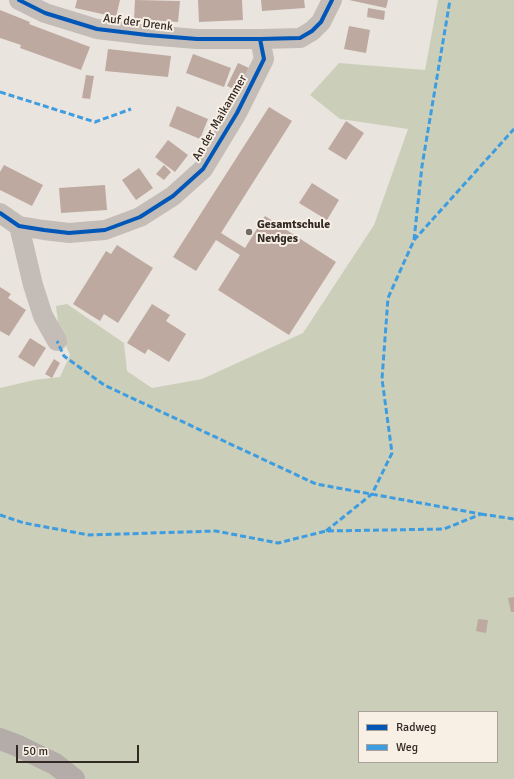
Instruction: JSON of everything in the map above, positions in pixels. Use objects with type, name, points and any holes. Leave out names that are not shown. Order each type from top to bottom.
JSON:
[{"type":"main road","points":[[0,739],[55,764],[74,779]]},
{"type":"street","name":"Auf der Drenk","points":[[19,0],[45,12],[97,29],[197,39],[260,39]]},
{"type":"street","points":[[260,39],[300,38],[312,32],[322,22],[332,0]]},
{"type":"street","name":"An der Maikammer","points":[[0,213],[19,226],[69,233],[105,230],[140,218],[173,196],[203,169],[230,124],[264,59],[260,39]]},
{"type":"street","points":[[19,226],[33,286],[43,316],[57,341]]},
{"type":"green space","points":[[438,0],[514,0],[514,779],[0,779],[0,388],[34,380],[60,377],[70,355],[59,331],[56,306],[67,304],[124,343],[127,371],[152,388],[202,379],[303,333],[374,225],[408,129],[340,119],[310,95],[339,63],[425,70]]},
{"type":"building","points":[[77,0],[120,0],[116,17],[75,8]]},
{"type":"building","points":[[135,0],[180,1],[178,22],[134,19]]},
{"type":"building","points":[[198,0],[242,0],[243,20],[199,22]]},
{"type":"building","points":[[261,0],[304,0],[305,8],[262,11]]},
{"type":"building","points":[[349,0],[388,0],[386,8]]},
{"type":"building","points":[[368,8],[385,11],[384,20],[367,17]]},
{"type":"building","points":[[0,10],[30,22],[29,24],[90,47],[81,70],[20,48],[21,45],[0,38]]},
{"type":"building","points":[[349,26],[370,30],[366,53],[344,49]]},
{"type":"building","points":[[108,49],[171,56],[168,77],[105,71]]},
{"type":"building","points":[[193,54],[231,68],[224,87],[186,73]]},
{"type":"building","points":[[238,63],[249,68],[238,91],[227,86]]},
{"type":"building","points":[[86,75],[94,76],[90,99],[82,98]]},
{"type":"building","points":[[177,106],[208,119],[200,139],[169,126]]},
{"type":"building","points":[[269,107],[292,121],[221,233],[245,248],[265,216],[336,262],[289,335],[218,290],[240,255],[216,240],[196,271],[173,257]]},
{"type":"building","points":[[346,121],[364,133],[346,160],[328,149]]},
{"type":"building","points":[[168,140],[188,155],[175,172],[155,157]]},
{"type":"building","points":[[4,165],[43,185],[32,206],[0,190],[0,172]]},
{"type":"building","points":[[164,165],[171,172],[164,180],[156,174]]},
{"type":"building","points":[[139,168],[153,188],[136,200],[122,180]]},
{"type":"building","points":[[312,183],[339,200],[327,220],[299,203]]},
{"type":"building","points":[[105,185],[107,210],[61,213],[59,188]]},
{"type":"building","points":[[117,245],[153,268],[118,323],[104,314],[100,321],[73,304],[106,251],[111,254]]},
{"type":"building","points":[[0,287],[11,294],[8,298],[26,310],[9,336],[0,331]]},
{"type":"building","points":[[152,304],[170,315],[166,321],[186,334],[169,362],[148,349],[145,354],[127,343]]},
{"type":"building","points":[[30,338],[46,348],[34,367],[18,357]]},
{"type":"building","points":[[54,359],[60,363],[52,378],[45,374]]},
{"type":"building","points":[[514,597],[514,612],[511,612],[508,598]]},
{"type":"building","points":[[478,619],[488,620],[486,633],[476,631]]},
{"type":"marked path","points":[[414,240],[422,166],[450,0]]},
{"type":"marked path","points":[[0,92],[95,122],[131,109]]},
{"type":"marked path","points":[[326,531],[372,494],[392,453],[382,379],[388,298],[414,240],[514,129]]},
{"type":"marked path","points":[[0,515],[24,523],[89,535],[216,531],[278,543],[326,531],[444,529],[481,514],[316,484],[104,385],[64,356],[57,341]]},
{"type":"marked path","points":[[481,514],[514,519]]},
{"type":"cycle path","points":[[19,0],[45,13],[97,29],[197,39],[300,38],[312,31],[321,22],[332,0]]},
{"type":"cycle path","points":[[0,213],[19,226],[69,233],[105,230],[140,217],[173,196],[203,169],[237,113],[264,59],[260,39]]},
{"type":"place","name":"Gesamtschule Neviges","points":[[249,232]]}]
